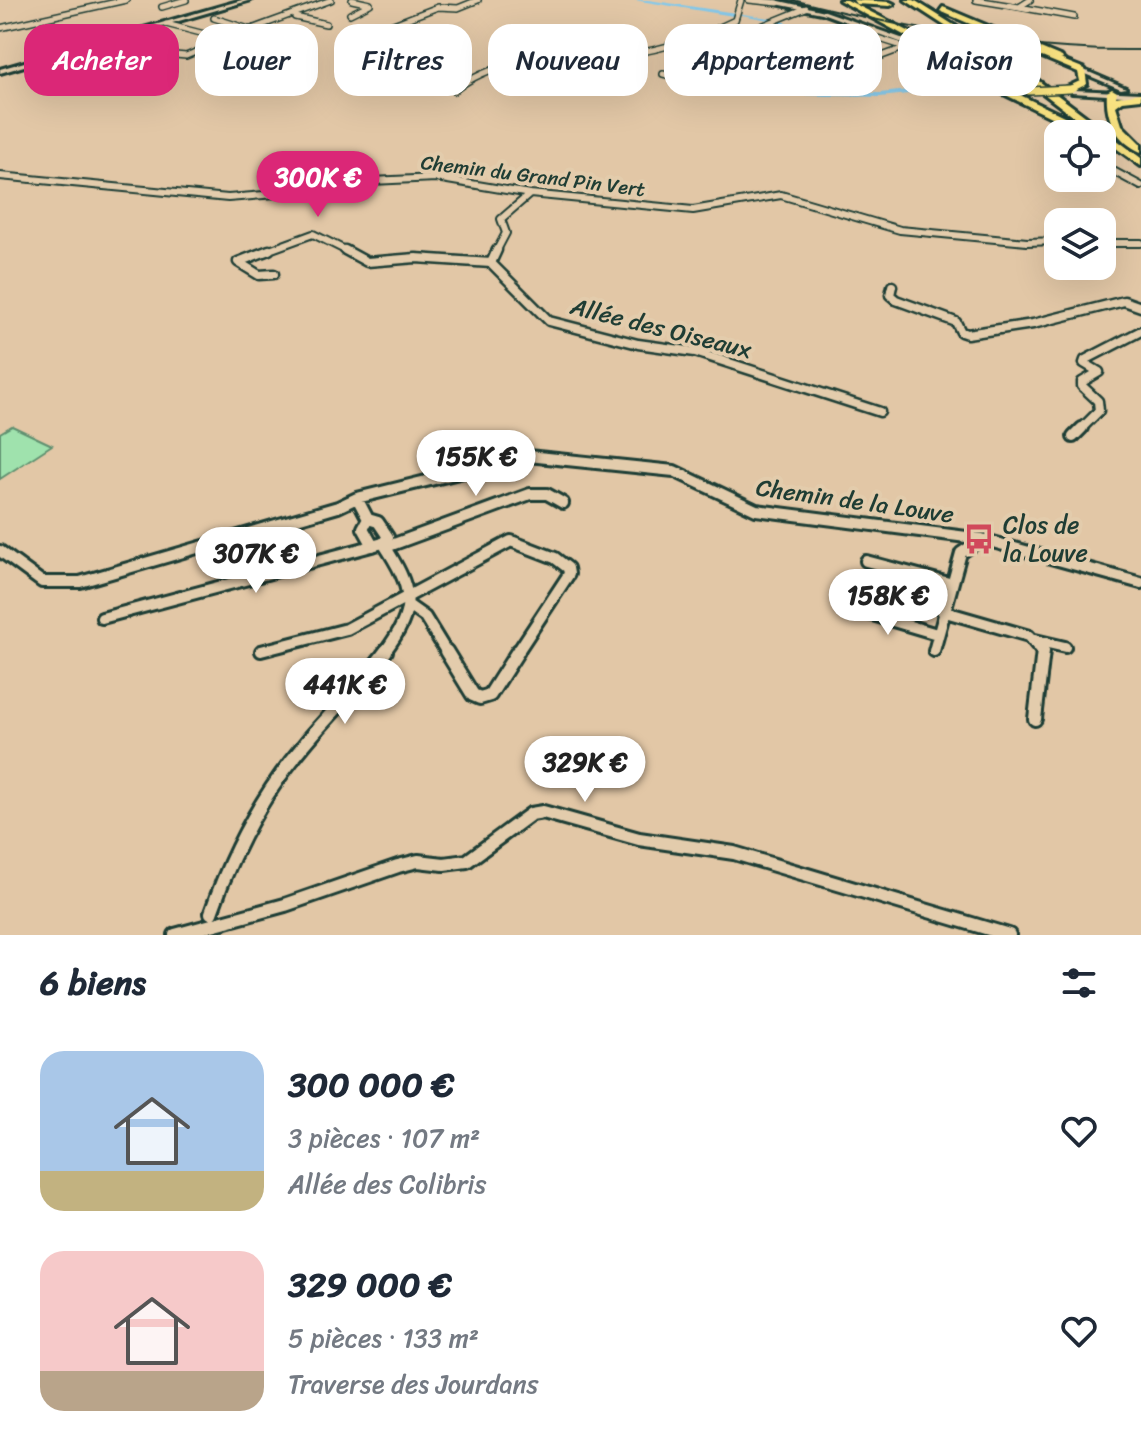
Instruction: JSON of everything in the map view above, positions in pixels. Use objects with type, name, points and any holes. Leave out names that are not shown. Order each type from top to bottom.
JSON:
[{"type":"highway","points":[[909,0],[948,24]]},
{"type":"highway","points":[[918,0],[952,24]]},
{"type":"highway","points":[[925,0],[977,24]]},
{"type":"highway","points":[[854,1],[892,2]]},
{"type":"highway","points":[[872,10],[892,2]]},
{"type":"highway","points":[[1041,53],[1059,59]]},
{"type":"highway","points":[[1041,85],[1141,152]]},
{"type":"highway","points":[[1041,90],[1141,165]]},
{"type":"highway","points":[[1112,92],[1110,115],[1116,127],[1141,152]]},
{"type":"highway","points":[[1111,105],[1121,98],[1141,95]]},
{"type":"highway","points":[[1015,96],[1064,120]]},
{"type":"highway","points":[[1116,149],[1141,165]]},
{"type":"main road","points":[[842,0],[898,27]]},
{"type":"main road","points":[[854,1],[898,26]]},
{"type":"main road","points":[[872,10],[886,22]]},
{"type":"main road","points":[[1041,91],[1072,90],[1084,82],[1082,71],[1059,59]]},
{"type":"street","points":[[0,28],[126,0]]},
{"type":"street","points":[[162,7],[186,0]]},
{"type":"street","points":[[166,24],[248,0]]},
{"type":"street","points":[[271,24],[331,0]]},
{"type":"street","points":[[350,14],[370,4],[352,0]]},
{"type":"street","points":[[393,24],[438,7],[458,8],[478,0]]},
{"type":"street","points":[[472,79],[513,61],[633,54],[698,35],[735,20],[736,8],[741,0]]},
{"type":"street","points":[[749,0],[779,1],[855,24]]},
{"type":"street","points":[[976,0],[1074,17]]},
{"type":"street","points":[[1019,7],[1030,0]]},
{"type":"street","points":[[768,24],[807,9]]},
{"type":"street","points":[[292,17],[326,24]]},
{"type":"street","points":[[214,18],[234,24]]},
{"type":"street","points":[[890,37],[898,33]]},
{"type":"street","points":[[882,34],[898,39]]},
{"type":"street","points":[[882,40],[899,45],[901,49],[882,56]]},
{"type":"street","points":[[0,71],[24,64]]},
{"type":"street","points":[[1082,71],[1141,95]]},
{"type":"street","points":[[1105,82],[1112,92]]},
{"type":"street","points":[[1072,90],[1141,95]]},
{"type":"street","points":[[1116,173],[1141,186]]},
{"type":"street","name":"Chemin du Grand Pin Vert","points":[[0,176],[108,189],[228,198],[411,178],[467,182],[530,194],[693,210],[781,195],[900,230],[1044,241]]},
{"type":"street","points":[[274,274],[259,275],[238,262],[313,234],[367,262],[416,258],[491,263],[506,233],[501,219],[530,194]]},
{"type":"street","points":[[1116,243],[1141,243]]},
{"type":"street","name":"Allée des Oiseaux","points":[[491,263],[549,321],[638,344],[695,352],[880,412]]},
{"type":"street","points":[[892,286],[890,295],[896,300],[956,322],[961,332],[967,334],[1012,328],[1124,301],[1141,307]]},
{"type":"street","points":[[1073,437],[1099,411],[1098,401],[1082,386],[1082,382],[1099,372],[1084,363],[1085,360],[1141,331]]},
{"type":"street","name":"Chemin de la Louve","points":[[0,551],[29,578],[44,585],[69,584],[502,461],[551,456],[674,471],[688,475],[734,503],[767,513],[982,539],[1141,583]]},
{"type":"street","points":[[102,618],[382,543],[530,494],[547,494],[563,503]]},
{"type":"street","points":[[359,501],[368,519],[378,522],[382,543]]},
{"type":"street","points":[[211,913],[224,869],[294,758],[394,638],[407,615],[408,584],[382,543],[363,528],[368,519]]},
{"type":"street","points":[[934,651],[949,583],[961,553],[982,539]]},
{"type":"street","points":[[261,651],[347,629],[408,600],[511,541],[555,558],[568,568],[569,574],[490,695],[480,698],[473,695],[420,610],[408,600]]},
{"type":"street","points":[[866,561],[949,583]]},
{"type":"street","points":[[849,608],[937,634]]},
{"type":"street","points":[[942,611],[1065,647]]},
{"type":"street","points":[[1035,640],[1043,650],[1035,719]]},
{"type":"street","points":[[175,935],[285,905],[398,866],[418,861],[444,864],[467,861],[531,814],[543,812],[639,839],[734,853],[1009,935]]},
{"type":"green space","points":[[12,426],[52,445],[0,479],[0,433]]},
{"type":"waterway","points":[[637,0],[733,14]]},
{"type":"waterway","points":[[738,14],[774,19]]},
{"type":"waterway","points":[[780,21],[789,27],[752,59],[767,65],[765,74],[778,83],[782,94],[898,93]]},
{"type":"tram line","points":[[793,0],[965,37],[1052,47],[1141,50]]},
{"type":"place","name":"Clos de la Louve","points":[[979,539]]}]
